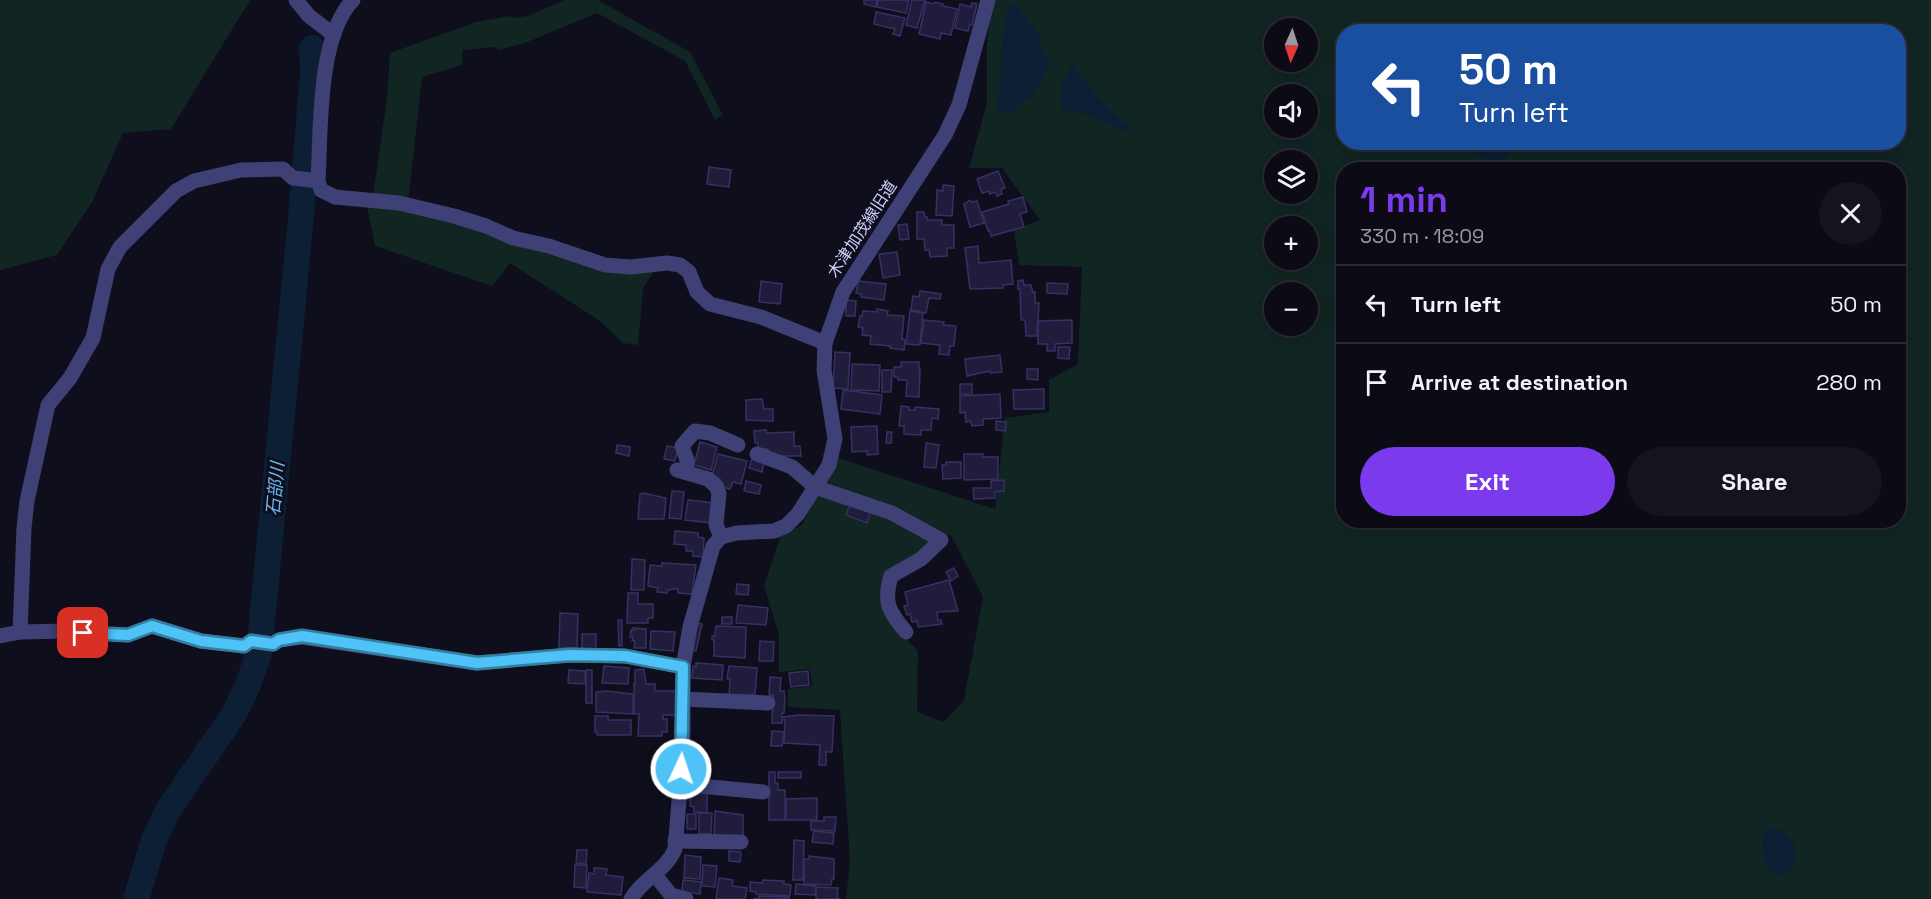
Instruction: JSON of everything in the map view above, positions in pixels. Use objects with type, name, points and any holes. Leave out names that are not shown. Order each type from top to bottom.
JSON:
[{"type":"street","points":[[296,0],[309,16],[334,35]]},
{"type":"street","points":[[353,0],[345,10],[334,35],[324,82],[315,180],[321,190],[335,197],[399,203],[454,216],[519,240],[549,246],[605,265],[631,267],[667,263],[680,265],[689,272],[697,292],[710,304],[761,317],[825,343]]},
{"type":"street","name":"木津加茂線旧道","points":[[721,537],[737,533],[781,530],[793,521],[829,465],[835,439],[826,385],[825,343],[843,292],[945,135],[964,88],[988,0]]},
{"type":"street","points":[[20,632],[27,501],[48,405],[70,378],[93,338],[108,269],[120,247],[176,191],[195,181],[241,170],[283,169],[294,178],[315,180]]},
{"type":"street","points":[[631,899],[640,885],[671,860],[675,841],[683,753],[683,667],[690,627],[705,573],[713,546],[721,537],[716,525],[719,493],[716,486],[708,479],[682,471],[687,460],[682,446],[695,431],[710,433],[738,445]]},
{"type":"street","points":[[757,454],[792,467],[815,487],[892,513],[941,540],[921,559],[891,576],[888,588],[890,613],[906,632]]},
{"type":"street","points":[[0,636],[20,632],[67,631],[128,635],[152,626],[201,641],[244,646],[251,641],[273,644],[279,640],[302,636],[477,663],[570,655],[625,656],[683,667]]},
{"type":"street","points":[[683,699],[768,703]]},
{"type":"street","points":[[680,784],[763,792]]},
{"type":"street","points":[[675,841],[741,842]]},
{"type":"street","points":[[655,875],[666,894],[686,899]]},
{"type":"green space","points":[[0,0],[250,0],[171,129],[123,133],[92,202],[57,255],[0,270]]},
{"type":"green space","points":[[564,0],[598,0],[690,52],[723,115],[715,120],[685,61],[597,13],[525,43],[499,50],[493,47],[463,50],[462,65],[422,77],[408,202],[373,196],[387,99],[390,53],[476,22],[509,16],[516,18],[528,16]]},
{"type":"green space","points":[[995,0],[1931,0],[1931,899],[846,899],[850,862],[840,710],[788,707],[788,689],[812,686],[810,669],[779,672],[779,635],[764,586],[781,535],[802,525],[830,473],[835,457],[995,509],[1005,418],[1049,412],[1049,380],[1078,364],[1082,267],[1019,265],[1014,230],[1040,220],[1002,168],[969,168],[987,103],[987,45],[989,23]],"holes":[[[1072,65],[1101,103],[1131,130],[1090,115],[1061,109]],[[940,535],[951,535],[983,597],[964,700],[944,722],[917,712],[918,651],[885,616],[890,572],[917,557]]]},
{"type":"green space","points":[[366,202],[384,203],[512,240],[656,267],[643,289],[638,345],[623,343],[600,321],[510,263],[492,286],[375,246]]},
{"type":"water","points":[[1013,2],[1038,32],[1041,47],[1049,62],[1036,93],[1011,113],[995,107],[1001,81],[1004,28]]},
{"type":"water","points":[[1073,64],[1100,99],[1132,130],[1120,130],[1090,115],[1061,109],[1062,85]]},
{"type":"water","points":[[1470,150],[1510,150],[1503,161],[1486,159]]},
{"type":"water","points":[[1769,828],[1786,834],[1794,846],[1794,861],[1783,875],[1771,869],[1764,859],[1763,834]]},
{"type":"building","points":[[864,0],[877,0],[876,7],[864,4]]},
{"type":"building","points":[[878,0],[909,0],[906,13],[877,7]]},
{"type":"building","points":[[912,0],[925,0],[917,28],[906,25]]},
{"type":"building","points":[[926,2],[934,4],[935,2],[957,9],[951,35],[941,33],[940,39],[919,34]]},
{"type":"building","points":[[972,3],[977,4],[972,25],[970,24],[968,31],[955,28],[960,4],[971,7]]},
{"type":"building","points":[[876,12],[905,18],[900,36],[893,34],[895,29],[874,24]]},
{"type":"building","points":[[709,167],[731,170],[729,187],[707,184]]},
{"type":"building","points":[[998,171],[1005,188],[1001,189],[1002,194],[997,196],[995,192],[990,194],[989,191],[982,193],[977,179]]},
{"type":"building","points":[[943,185],[954,186],[952,216],[936,215],[937,190],[943,191]]},
{"type":"building","points":[[1023,197],[1027,212],[1020,214],[1024,227],[991,236],[982,212]]},
{"type":"building","points":[[970,200],[971,202],[977,201],[984,223],[970,227],[964,204]]},
{"type":"building","points":[[917,212],[924,212],[927,220],[942,220],[942,225],[954,225],[954,248],[947,248],[947,256],[930,257],[929,250],[925,250],[924,239],[917,239]]},
{"type":"building","points":[[907,224],[909,239],[900,240],[898,225]]},
{"type":"building","points":[[978,246],[979,263],[1011,260],[1013,284],[1003,285],[1003,288],[970,289],[965,248]]},
{"type":"building","points":[[897,252],[900,275],[883,278],[879,254]]},
{"type":"building","points":[[1023,280],[1024,285],[1031,285],[1033,293],[1035,292],[1035,303],[1039,303],[1037,336],[1026,336],[1025,320],[1021,320],[1018,281]]},
{"type":"building","points":[[761,281],[782,284],[780,304],[759,302]]},
{"type":"building","points":[[858,281],[886,284],[884,300],[861,297],[861,294],[856,293]]},
{"type":"building","points":[[1047,283],[1068,284],[1067,294],[1047,293]]},
{"type":"building","points":[[920,291],[941,294],[940,299],[929,298],[926,313],[911,310],[913,296],[919,297]]},
{"type":"building","points":[[846,300],[856,301],[855,316],[846,316]]},
{"type":"building","points":[[877,309],[888,311],[887,315],[904,316],[902,339],[905,340],[904,350],[870,344],[871,336],[862,335],[863,328],[858,327],[860,316],[863,311],[877,312]]},
{"type":"building","points":[[910,311],[923,313],[920,345],[906,344]]},
{"type":"building","points":[[924,320],[956,326],[954,346],[950,346],[949,355],[939,354],[940,345],[921,343]]},
{"type":"building","points":[[1072,320],[1072,343],[1055,344],[1055,351],[1047,351],[1047,344],[1038,344],[1038,321]]},
{"type":"building","points":[[1058,347],[1070,347],[1069,359],[1058,358]]},
{"type":"building","points":[[835,352],[850,353],[848,389],[833,388]]},
{"type":"building","points":[[1000,355],[1002,372],[990,373],[990,371],[967,376],[965,359]]},
{"type":"building","points":[[901,362],[919,362],[919,397],[906,396],[907,380],[898,380],[898,377],[894,377],[894,367],[901,367]]},
{"type":"building","points":[[852,364],[880,365],[879,391],[851,390]]},
{"type":"building","points":[[1027,369],[1038,369],[1038,380],[1027,379]]},
{"type":"building","points":[[882,370],[892,370],[891,392],[882,392]]},
{"type":"building","points":[[960,384],[972,384],[972,394],[960,394]]},
{"type":"building","points":[[1044,389],[1044,409],[1014,409],[1013,390]]},
{"type":"building","points":[[843,390],[882,395],[880,414],[841,409]]},
{"type":"building","points":[[1000,394],[1001,418],[983,419],[983,425],[972,426],[971,421],[966,422],[965,412],[960,413],[960,396]]},
{"type":"building","points":[[762,399],[764,409],[773,409],[773,421],[746,420],[746,400]]},
{"type":"building","points":[[901,406],[909,407],[909,410],[915,410],[915,407],[939,409],[938,419],[932,418],[931,430],[921,430],[921,435],[904,434],[904,426],[899,426]]},
{"type":"building","points":[[996,421],[1006,422],[1005,431],[996,430]]},
{"type":"building","points":[[877,426],[878,454],[867,455],[867,451],[852,452],[851,427]]},
{"type":"building","points":[[766,430],[767,433],[794,432],[794,446],[800,446],[801,456],[768,456],[768,449],[758,449],[754,431]]},
{"type":"building","points":[[887,432],[892,432],[891,443],[886,443]]},
{"type":"building","points":[[700,442],[717,447],[711,470],[694,465]]},
{"type":"building","points":[[926,443],[939,445],[936,468],[924,467]]},
{"type":"building","points":[[617,445],[630,447],[629,456],[616,453]]},
{"type":"building","points":[[667,446],[678,448],[675,461],[664,459]]},
{"type":"building","points":[[718,454],[747,461],[741,484],[733,482],[730,489],[726,488],[722,486],[723,483],[719,482],[720,479],[712,475]]},
{"type":"building","points":[[964,454],[998,457],[998,479],[964,480]]},
{"type":"building","points":[[752,459],[764,462],[762,472],[749,468]]},
{"type":"building","points":[[946,462],[961,462],[961,478],[943,479],[942,465],[946,465]]},
{"type":"building","points":[[1004,480],[1004,491],[995,492],[995,498],[974,499],[973,488],[991,488],[991,481]]},
{"type":"building","points":[[746,481],[761,485],[759,494],[744,491]]},
{"type":"building","points":[[672,491],[684,492],[681,519],[669,518]]},
{"type":"building","points":[[640,494],[666,498],[664,519],[638,519]]},
{"type":"building","points":[[688,500],[715,503],[712,523],[685,520]]},
{"type":"building","points":[[851,502],[872,509],[867,523],[846,515]]},
{"type":"building","points":[[675,531],[698,533],[698,537],[704,538],[703,557],[693,556],[693,551],[686,551],[686,545],[674,544]]},
{"type":"building","points":[[632,559],[645,560],[644,590],[631,590]]},
{"type":"building","points":[[662,563],[696,565],[692,594],[678,593],[678,589],[668,590],[667,593],[657,592],[658,588],[648,586],[650,565],[662,566]]},
{"type":"building","points":[[954,568],[958,576],[951,581],[946,572]]},
{"type":"building","points":[[949,580],[958,611],[937,612],[938,620],[941,620],[942,624],[918,627],[917,621],[912,622],[910,614],[907,615],[904,606],[908,605],[905,592]]},
{"type":"building","points":[[737,584],[749,585],[748,595],[736,594]]},
{"type":"building","points":[[628,593],[638,593],[638,604],[653,604],[653,618],[648,618],[648,623],[627,623]]},
{"type":"building","points":[[738,605],[768,608],[766,625],[736,623]]},
{"type":"building","points":[[560,613],[578,614],[577,648],[559,648]]},
{"type":"building","points":[[722,617],[732,617],[732,624],[722,624]]},
{"type":"building","points":[[618,620],[622,620],[622,646],[619,646]]},
{"type":"building","points":[[695,623],[702,624],[696,651],[689,650]]},
{"type":"building","points":[[716,626],[746,627],[745,658],[714,656],[712,636],[715,636]]},
{"type":"building","points":[[633,628],[646,629],[646,648],[634,648],[635,641],[632,641],[633,637],[630,637]]},
{"type":"building","points":[[651,631],[675,632],[673,651],[650,649]]},
{"type":"building","points":[[582,634],[596,634],[596,649],[582,649]]},
{"type":"building","points":[[760,641],[774,642],[773,661],[759,661]]},
{"type":"building","points":[[696,663],[723,665],[722,680],[692,678],[693,666],[696,667]]},
{"type":"building","points":[[604,666],[629,668],[628,684],[602,683]]},
{"type":"building","points":[[729,666],[757,668],[755,694],[752,694],[752,698],[729,696],[730,679],[727,679]]},
{"type":"building","points":[[644,669],[646,684],[655,684],[655,691],[676,691],[676,715],[663,715],[663,719],[667,719],[667,732],[662,732],[662,736],[638,736],[639,714],[634,714],[635,670]]},
{"type":"building","points":[[569,670],[585,671],[585,684],[568,683]]},
{"type":"building","points":[[586,670],[592,670],[592,703],[586,703]]},
{"type":"building","points":[[808,671],[809,685],[791,687],[789,673]]},
{"type":"building","points":[[770,677],[781,678],[780,691],[784,691],[785,699],[782,717],[834,716],[832,752],[826,752],[826,765],[819,765],[820,745],[784,743],[785,720],[782,720],[782,723],[772,723],[773,695],[769,695]]},
{"type":"building","points":[[596,692],[633,694],[633,714],[596,712]]},
{"type":"building","points":[[595,716],[608,716],[608,720],[631,720],[631,735],[597,735]]},
{"type":"building","points":[[772,731],[784,732],[782,746],[771,746]]},
{"type":"building","points":[[769,772],[775,772],[775,783],[778,783],[778,790],[785,790],[785,820],[769,820]]},
{"type":"building","points":[[778,772],[801,772],[801,778],[778,778]]},
{"type":"building","points":[[690,791],[707,791],[707,813],[694,812],[694,807],[690,806]]},
{"type":"building","points":[[817,798],[817,820],[786,820],[786,799]]},
{"type":"building","points":[[715,811],[743,815],[743,839],[714,838]]},
{"type":"building","points":[[699,813],[712,813],[711,834],[699,834]]},
{"type":"building","points":[[687,814],[696,814],[696,829],[687,829]]},
{"type":"building","points":[[824,817],[836,817],[835,831],[811,830],[811,821],[824,821]]},
{"type":"building","points":[[814,831],[834,833],[833,844],[812,842]]},
{"type":"building","points":[[794,840],[804,841],[803,880],[793,880]]},
{"type":"building","points":[[577,850],[587,850],[586,864],[576,863]]},
{"type":"building","points":[[729,851],[741,852],[740,862],[729,861]]},
{"type":"building","points":[[685,855],[701,857],[700,879],[684,878]]},
{"type":"building","points":[[809,856],[834,859],[834,879],[831,885],[804,884],[804,859],[809,859]]},
{"type":"building","points":[[575,865],[587,865],[586,888],[574,887]]},
{"type":"building","points":[[703,865],[717,866],[715,887],[702,886]]},
{"type":"building","points":[[594,868],[607,869],[606,875],[623,877],[621,895],[587,892],[589,873],[594,874]]},
{"type":"building","points":[[719,878],[733,880],[732,886],[747,888],[745,899],[716,899]]},
{"type":"building","points":[[683,880],[701,882],[700,894],[682,892]]},
{"type":"building","points":[[763,880],[784,881],[784,884],[791,885],[790,896],[756,894],[750,891],[750,882],[762,883]]},
{"type":"building","points":[[796,884],[816,886],[815,895],[795,894]]},
{"type":"building","points":[[816,887],[838,888],[837,898],[841,899],[816,899]]},
{"type":"building","points":[[759,896],[789,897],[789,899],[753,899]]},
{"type":"waterway","name":"石部川","points":[[136,899],[154,840],[168,810],[234,714],[259,653],[301,217],[313,72],[312,48]]},
{"type":"route","points":[[83,633],[128,635],[152,626],[183,637],[216,644],[244,646],[251,641],[273,644],[279,640],[302,636],[477,663],[570,655],[625,656],[683,667],[681,769]]}]
